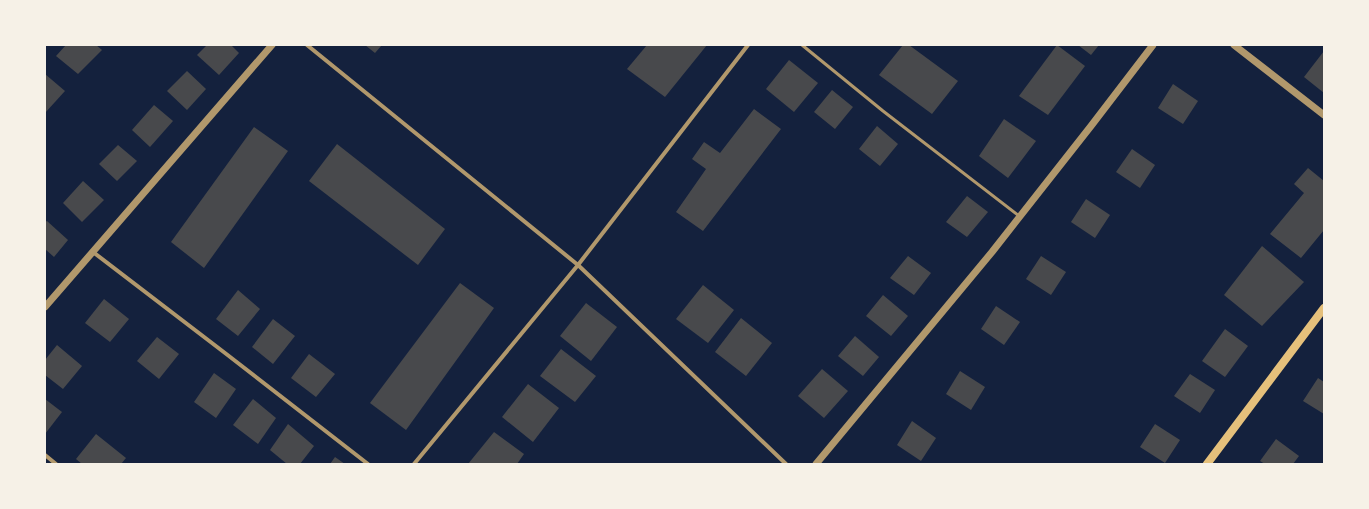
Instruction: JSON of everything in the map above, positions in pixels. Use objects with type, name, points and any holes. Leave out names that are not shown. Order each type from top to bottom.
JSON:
[{"type":"main road","points":[[1206,464],[1324,308]]},
{"type":"street","points":[[45,307],[272,45]]},
{"type":"street","points":[[308,45],[578,265],[786,464]]},
{"type":"street","points":[[414,464],[578,265],[748,45]]},
{"type":"street","points":[[816,464],[1020,217],[1153,45]]},
{"type":"street","points":[[1234,45],[1324,115]]},
{"type":"street","points":[[92,252],[225,352],[368,464]]},
{"type":"street","points":[[45,455],[56,464]]},
{"type":"lane","points":[[802,45],[883,111],[1020,217]]},
{"type":"building","points":[[66,45],[96,45],[102,50],[78,74],[56,56]]},
{"type":"building","points":[[207,45],[231,45],[239,53],[219,75],[197,55]]},
{"type":"building","points":[[365,45],[382,45],[375,53]]},
{"type":"building","points":[[647,45],[707,45],[665,97],[627,69]]},
{"type":"building","points":[[903,45],[909,45],[958,81],[932,114],[879,75]]},
{"type":"building","points":[[1057,45],[1085,66],[1048,115],[1019,96]]},
{"type":"building","points":[[1078,45],[1099,45],[1091,55]]},
{"type":"building","points":[[1324,51],[1324,93],[1304,77]]},
{"type":"building","points":[[789,60],[818,83],[794,112],[766,89]]},
{"type":"building","points":[[187,71],[206,89],[187,110],[167,91]]},
{"type":"building","points":[[45,74],[65,91],[45,113]]},
{"type":"building","points":[[1173,84],[1198,101],[1183,124],[1158,108]]},
{"type":"building","points":[[832,90],[853,107],[835,129],[814,112]]},
{"type":"building","points":[[154,105],[173,121],[150,147],[132,130]]},
{"type":"building","points":[[754,109],[781,129],[703,231],[676,212],[706,169],[692,159],[704,142],[720,153]]},
{"type":"building","points":[[1004,119],[1036,141],[1008,178],[979,156]]},
{"type":"building","points":[[877,126],[898,144],[880,166],[859,149]]},
{"type":"building","points":[[254,127],[288,151],[204,268],[171,242]]},
{"type":"building","points":[[337,144],[445,229],[418,265],[309,181]]},
{"type":"building","points":[[118,145],[137,161],[117,181],[99,164]]},
{"type":"building","points":[[1132,149],[1155,165],[1140,188],[1116,172]]},
{"type":"building","points":[[1308,168],[1324,181],[1324,230],[1301,258],[1270,234],[1304,193],[1294,184]]},
{"type":"building","points":[[83,181],[104,200],[82,222],[63,203]]},
{"type":"building","points":[[967,196],[988,212],[967,237],[946,222]]},
{"type":"building","points":[[1086,199],[1110,215],[1095,238],[1071,222]]},
{"type":"building","points":[[47,221],[68,240],[54,257],[45,249],[45,222]]},
{"type":"building","points":[[1262,246],[1304,282],[1262,326],[1224,295]]},
{"type":"building","points":[[908,256],[931,273],[914,295],[890,278]]},
{"type":"building","points":[[1041,256],[1066,272],[1051,295],[1026,279]]},
{"type":"building","points":[[460,283],[494,308],[406,430],[370,403]]},
{"type":"building","points":[[703,285],[734,310],[708,343],[676,319]]},
{"type":"building","points":[[238,290],[260,309],[238,336],[216,319]]},
{"type":"building","points":[[883,295],[908,316],[891,336],[866,316]]},
{"type":"building","points":[[104,299],[129,319],[110,342],[85,323]]},
{"type":"building","points":[[586,303],[617,327],[591,361],[560,336]]},
{"type":"building","points":[[996,306],[1020,322],[1004,345],[981,329]]},
{"type":"building","points":[[741,318],[772,343],[746,376],[715,352]]},
{"type":"building","points":[[273,319],[295,336],[273,364],[252,347]]},
{"type":"building","points":[[1225,329],[1248,346],[1225,377],[1202,361]]},
{"type":"building","points":[[855,336],[879,357],[863,376],[838,356]]},
{"type":"building","points":[[157,337],[179,354],[159,379],[137,361]]},
{"type":"building","points":[[57,345],[82,366],[63,389],[45,375],[45,360]]},
{"type":"building","points":[[561,349],[596,376],[575,402],[540,376]]},
{"type":"building","points":[[309,354],[335,374],[316,397],[291,378]]},
{"type":"building","points":[[822,369],[848,391],[824,418],[798,396]]},
{"type":"building","points":[[960,371],[985,387],[971,410],[946,394]]},
{"type":"building","points":[[214,373],[236,389],[216,418],[194,402]]},
{"type":"building","points":[[1190,374],[1215,390],[1200,413],[1174,396]]},
{"type":"building","points":[[1318,378],[1324,382],[1324,414],[1303,401]]},
{"type":"building","points":[[528,384],[559,408],[533,442],[502,417]]},
{"type":"building","points":[[45,399],[62,412],[45,434]]},
{"type":"building","points":[[253,399],[276,418],[258,444],[233,425]]},
{"type":"building","points":[[912,421],[936,438],[921,461],[897,445]]},
{"type":"building","points":[[288,424],[314,446],[300,464],[287,464],[270,450]]},
{"type":"building","points":[[1155,424],[1180,440],[1165,463],[1140,447]]},
{"type":"building","points":[[494,432],[524,454],[517,464],[468,464]]},
{"type":"building","points":[[96,434],[126,458],[121,464],[82,464],[76,459]]},
{"type":"building","points":[[1276,439],[1299,456],[1293,464],[1265,464],[1260,461]]},
{"type":"building","points":[[335,457],[345,464],[330,464]]}]
